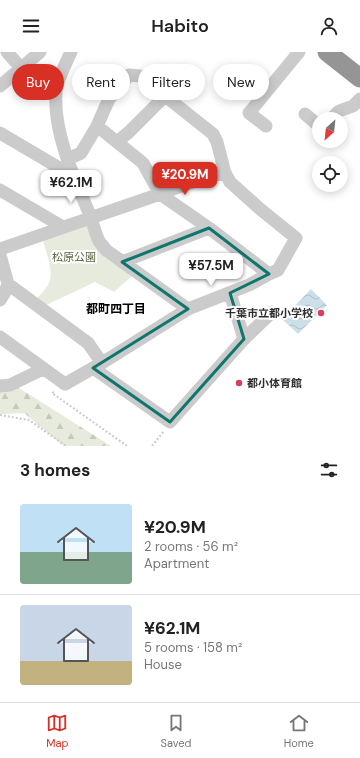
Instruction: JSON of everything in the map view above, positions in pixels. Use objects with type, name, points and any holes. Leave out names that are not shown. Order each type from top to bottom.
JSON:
[{"type":"highway","points":[[327,52],[352,68],[360,78]]},
{"type":"street","points":[[7,52],[18,64]]},
{"type":"street","points":[[26,64],[40,52]]},
{"type":"street","points":[[71,52],[63,68],[56,90],[56,110],[68,159],[99,241],[106,250],[188,309]]},
{"type":"street","points":[[266,126],[249,113],[299,52]]},
{"type":"street","points":[[68,159],[81,153],[97,126],[109,99],[129,75],[138,76]]},
{"type":"street","points":[[0,86],[12,76]]},
{"type":"street","points":[[338,112],[353,106],[360,99]]},
{"type":"street","points":[[117,142],[161,100]]},
{"type":"street","points":[[0,337],[65,384],[188,309],[249,285],[278,270],[296,238],[260,210],[230,182],[225,173],[217,142],[213,134],[170,100]]},
{"type":"street","points":[[305,114],[312,120]]},
{"type":"street","points":[[97,126],[143,164],[160,194],[209,228],[269,274]]},
{"type":"street","points":[[0,133],[74,176]]},
{"type":"street","points":[[0,249],[206,177],[225,173]]},
{"type":"street","points":[[0,190],[63,227]]},
{"type":"street","points":[[122,262],[209,228]]},
{"type":"street","points":[[0,255],[8,284],[0,300]]},
{"type":"street","points":[[8,284],[88,343],[97,365],[170,422],[244,339],[272,312]]},
{"type":"street","points":[[230,293],[244,339]]},
{"type":"street","points":[[0,386],[10,385],[43,369]]},
{"type":"path","points":[[65,384],[52,393],[127,446]]},
{"type":"path","points":[[0,415],[29,420],[66,446]]},
{"type":"path","points":[[152,446],[170,422]]},
{"type":"highlighted area","points":[[209,228],[269,274],[230,293],[244,339],[170,422],[93,368],[188,309],[122,262]]},
{"type":"green space","name":"松原公園","points":[[84,222],[133,275],[114,292],[95,282],[44,306],[35,300],[48,286],[51,276],[42,237]]},
{"type":"green space","points":[[19,388],[111,446],[64,446],[24,413],[0,414],[0,390]]},
{"type":"water","points":[[311,289],[327,305],[298,334],[282,319]]},
{"type":"place","name":"千葉市立都小学校","points":[[321,313]]},
{"type":"place","name":"都小体育館","points":[[239,383]]},
{"type":"district","name":"都町四丁目","points":[[116,309]]}]
